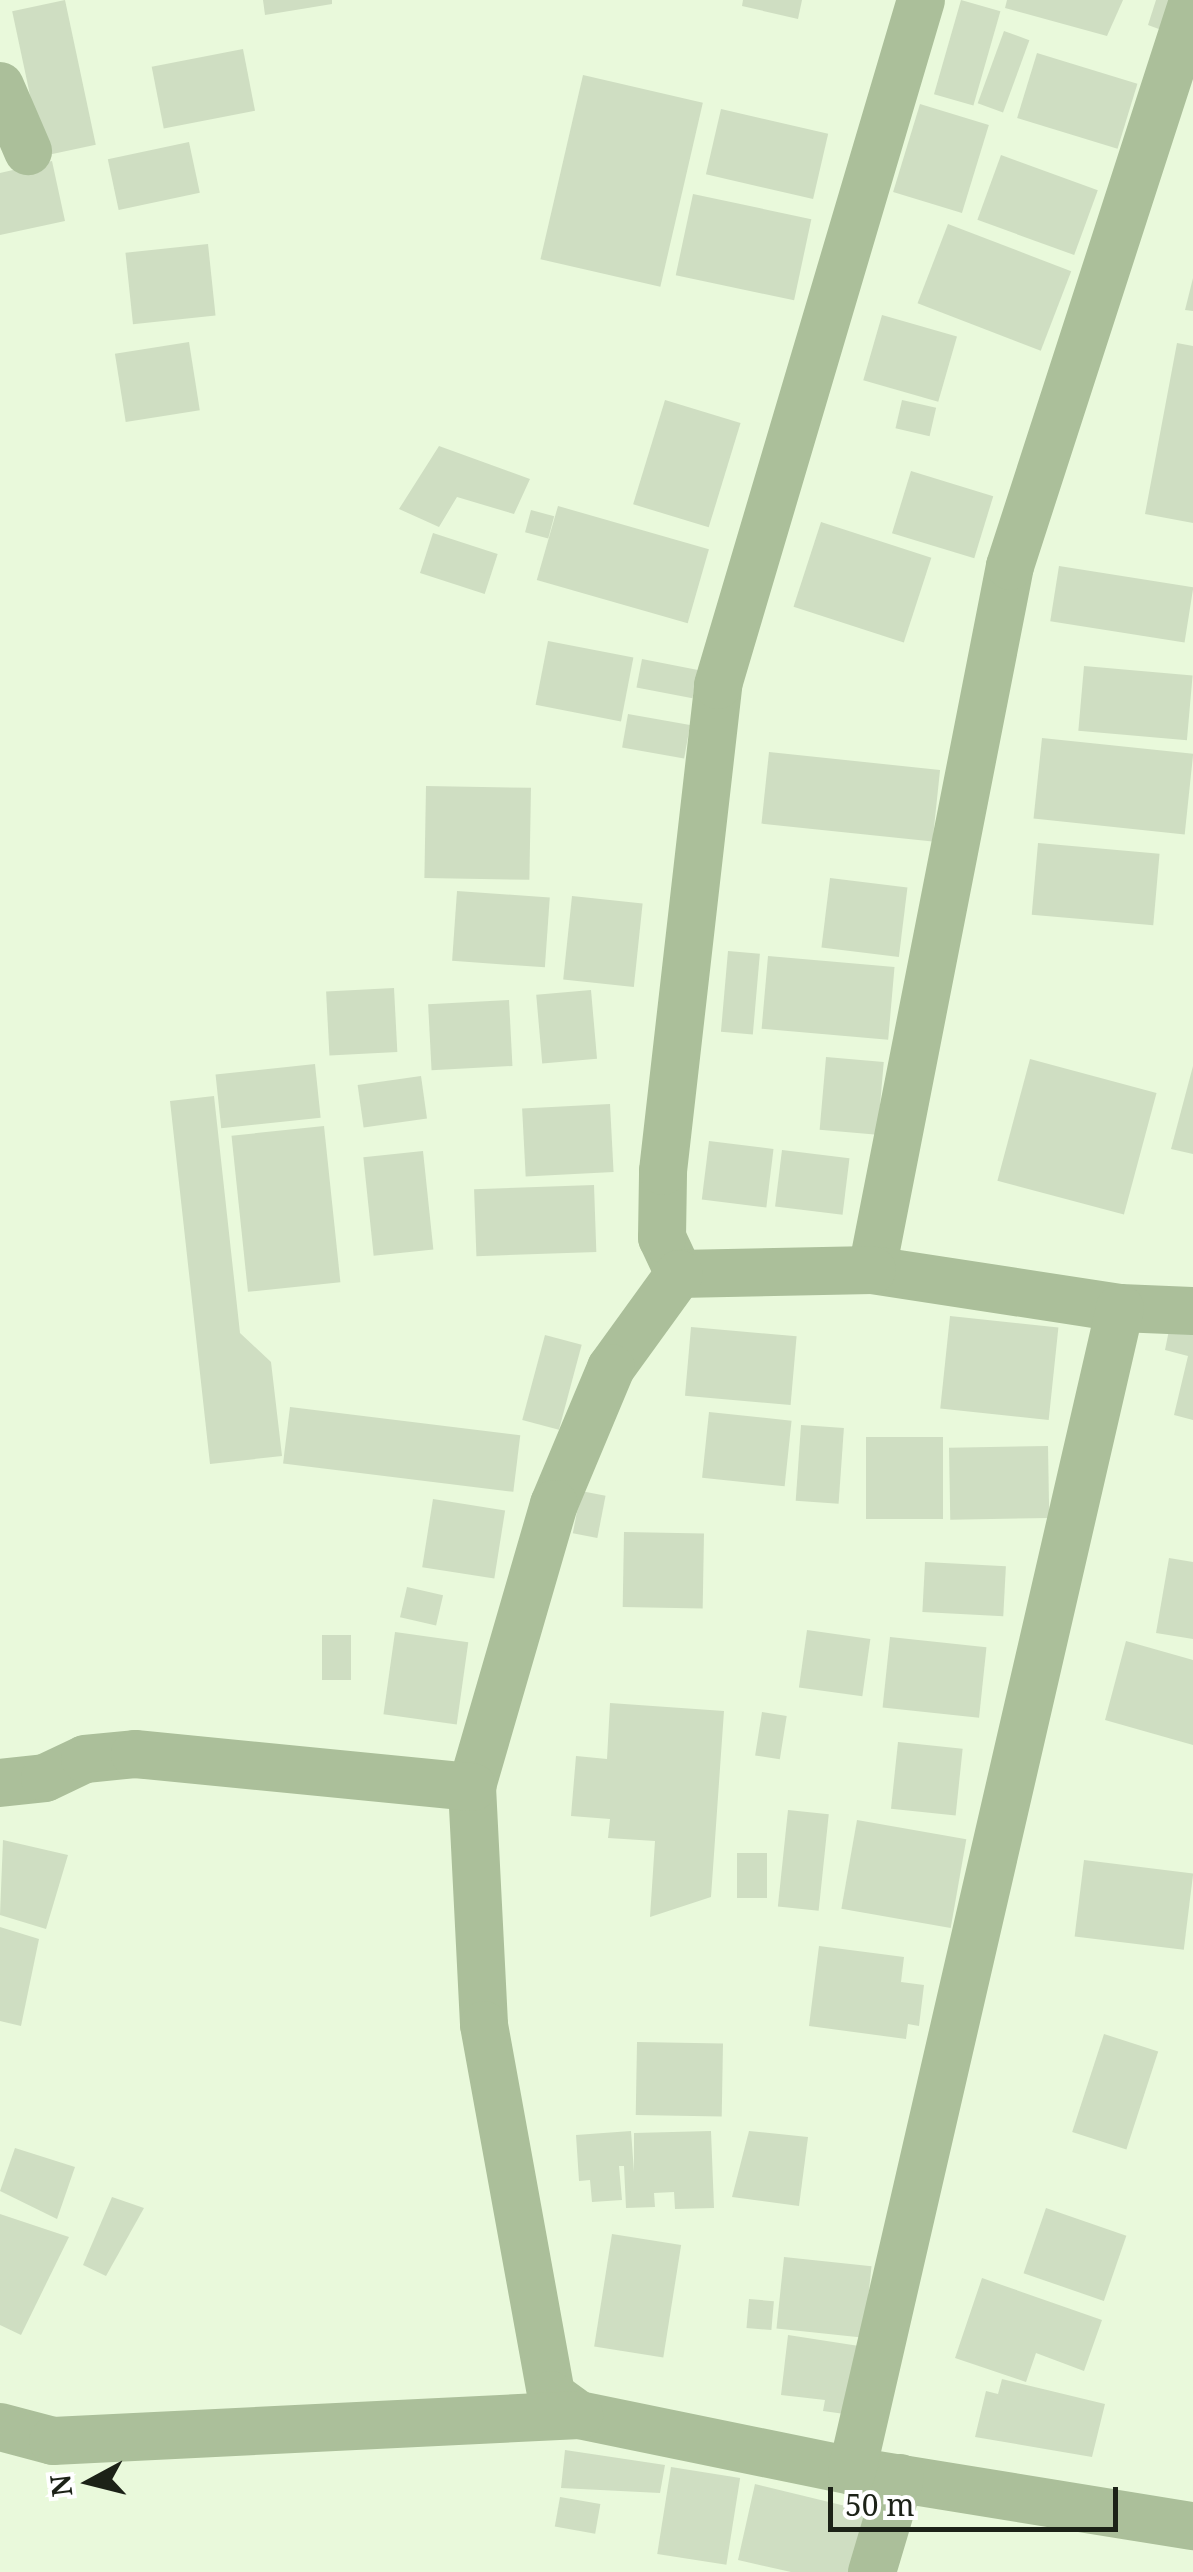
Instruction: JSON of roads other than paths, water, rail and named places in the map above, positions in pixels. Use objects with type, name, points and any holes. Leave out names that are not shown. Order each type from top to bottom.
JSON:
[{"type":"street","points":[[679,1274],[662,1238],[662,1172],[718,685],[921,0]]},
{"type":"street","points":[[872,1270],[1010,566],[1193,1]]},
{"type":"street","points":[[0,86],[28,151]]},
{"type":"street","points":[[679,1274],[872,1270],[1120,1308],[1193,1311]]},
{"type":"street","points":[[579,2416],[551,2395],[484,2025],[472,1786],[554,1504],[611,1368],[679,1274]]},
{"type":"street","points":[[852,2471],[1120,1308]]},
{"type":"street","points":[[0,1783],[45,1778],[86,1760],[135,1754],[472,1786]]},
{"type":"street","points":[[0,2427],[52,2442],[579,2416],[852,2471],[1193,2526]]},
{"type":"street","points":[[872,2572],[900,2478]]}]
